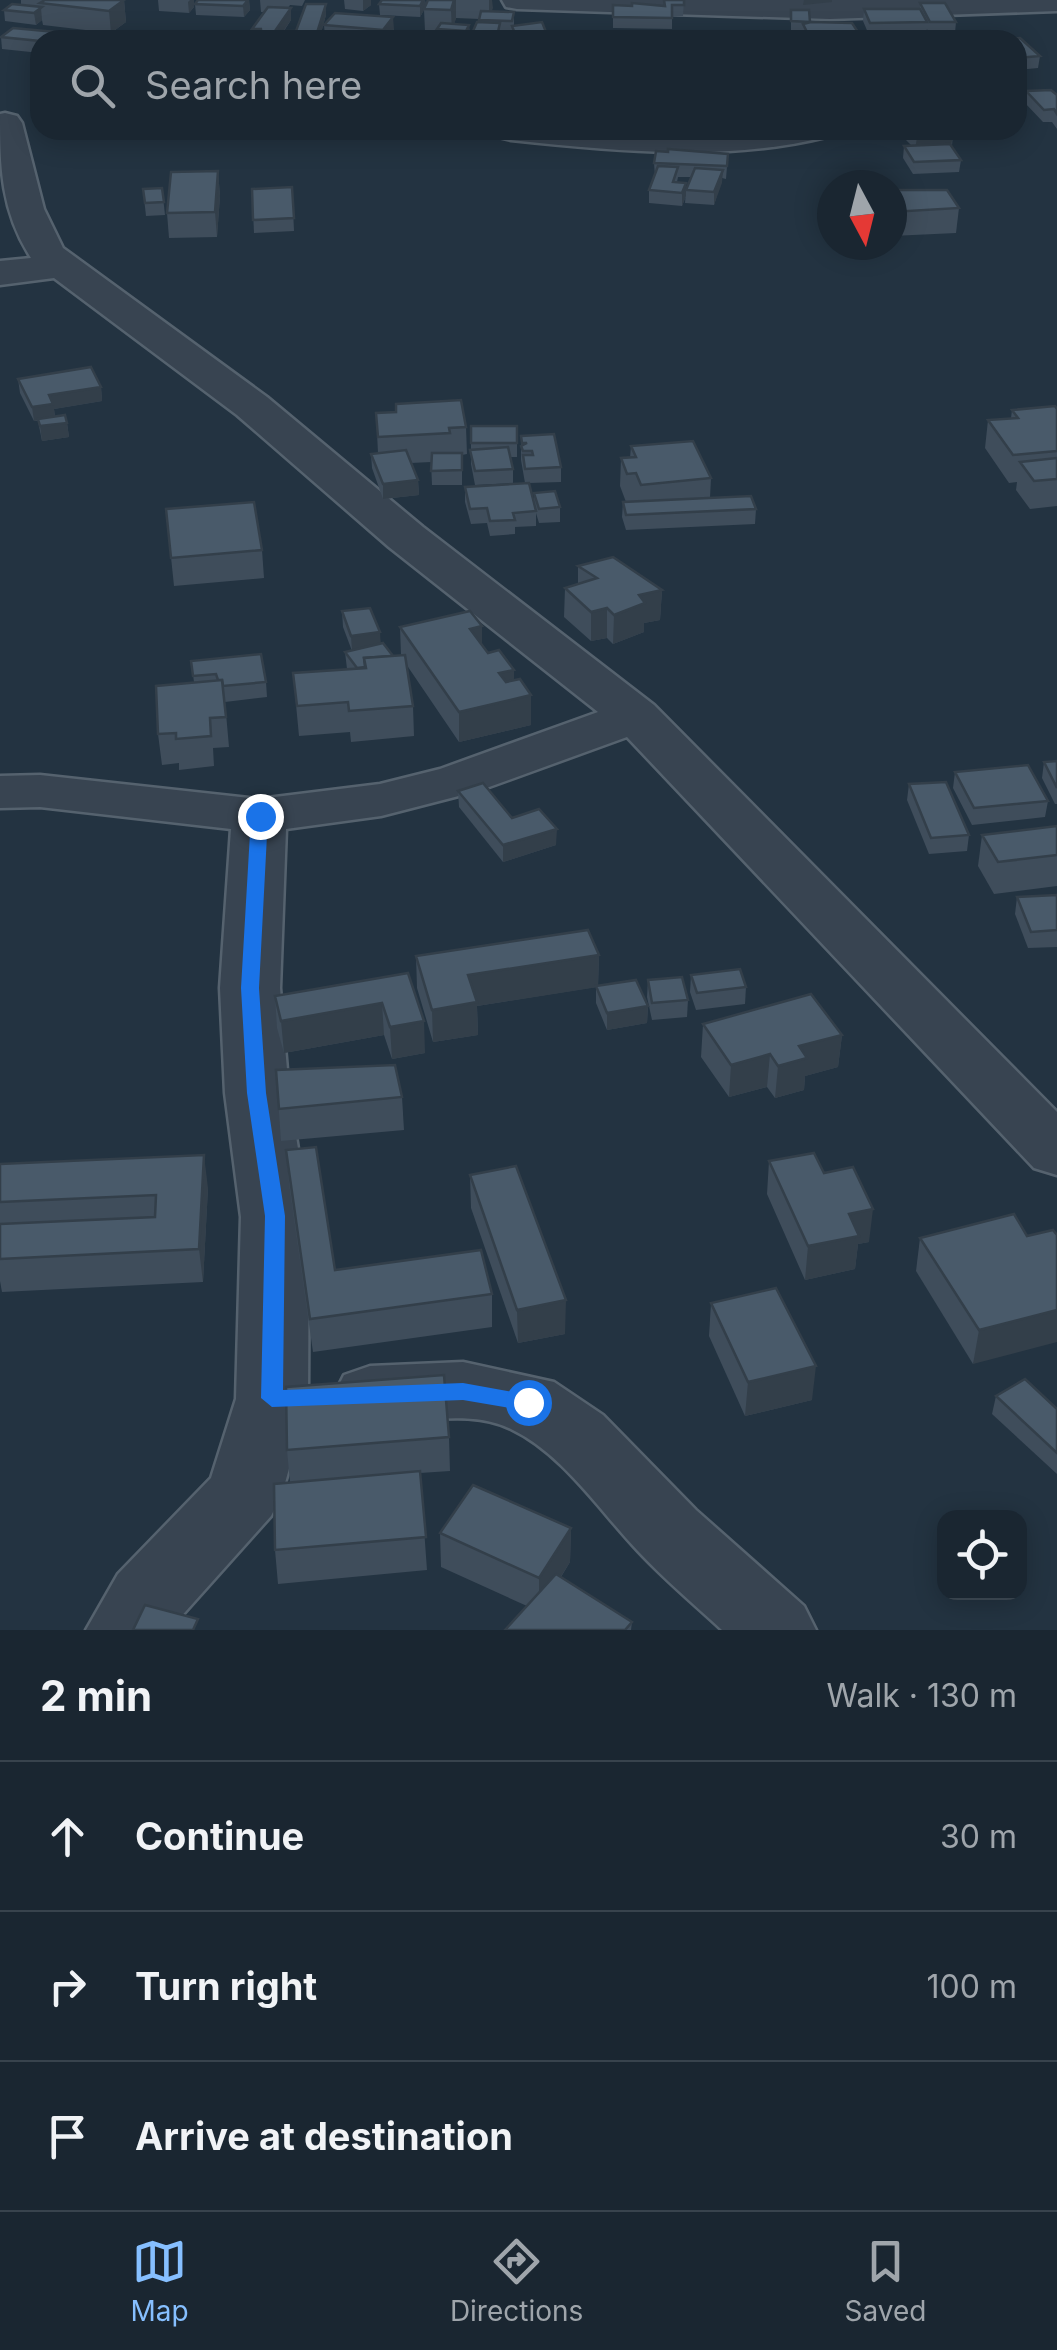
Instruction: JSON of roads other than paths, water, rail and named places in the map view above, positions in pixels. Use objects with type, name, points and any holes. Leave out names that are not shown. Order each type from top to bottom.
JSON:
[{"type":"street","points":[[518,0],[830,10],[1030,9]]},
{"type":"street","points":[[988,30],[1030,9]]},
{"type":"street","points":[[15,120],[26,211],[38,240],[60,266],[163,336],[252,406],[365,504],[636,716],[1057,1152]]},
{"type":"street","points":[[0,272],[60,266]]},
{"type":"street","points":[[0,792],[57,793],[260,816],[382,800],[460,780],[636,716]]},
{"type":"street","points":[[126,1630],[146,1598],[244,1494],[272,1398],[275,1216],[257,1093],[250,988],[260,816]]},
{"type":"street","points":[[272,1398],[463,1392],[528,1402],[578,1436],[669,1533],[776,1630]]}]
